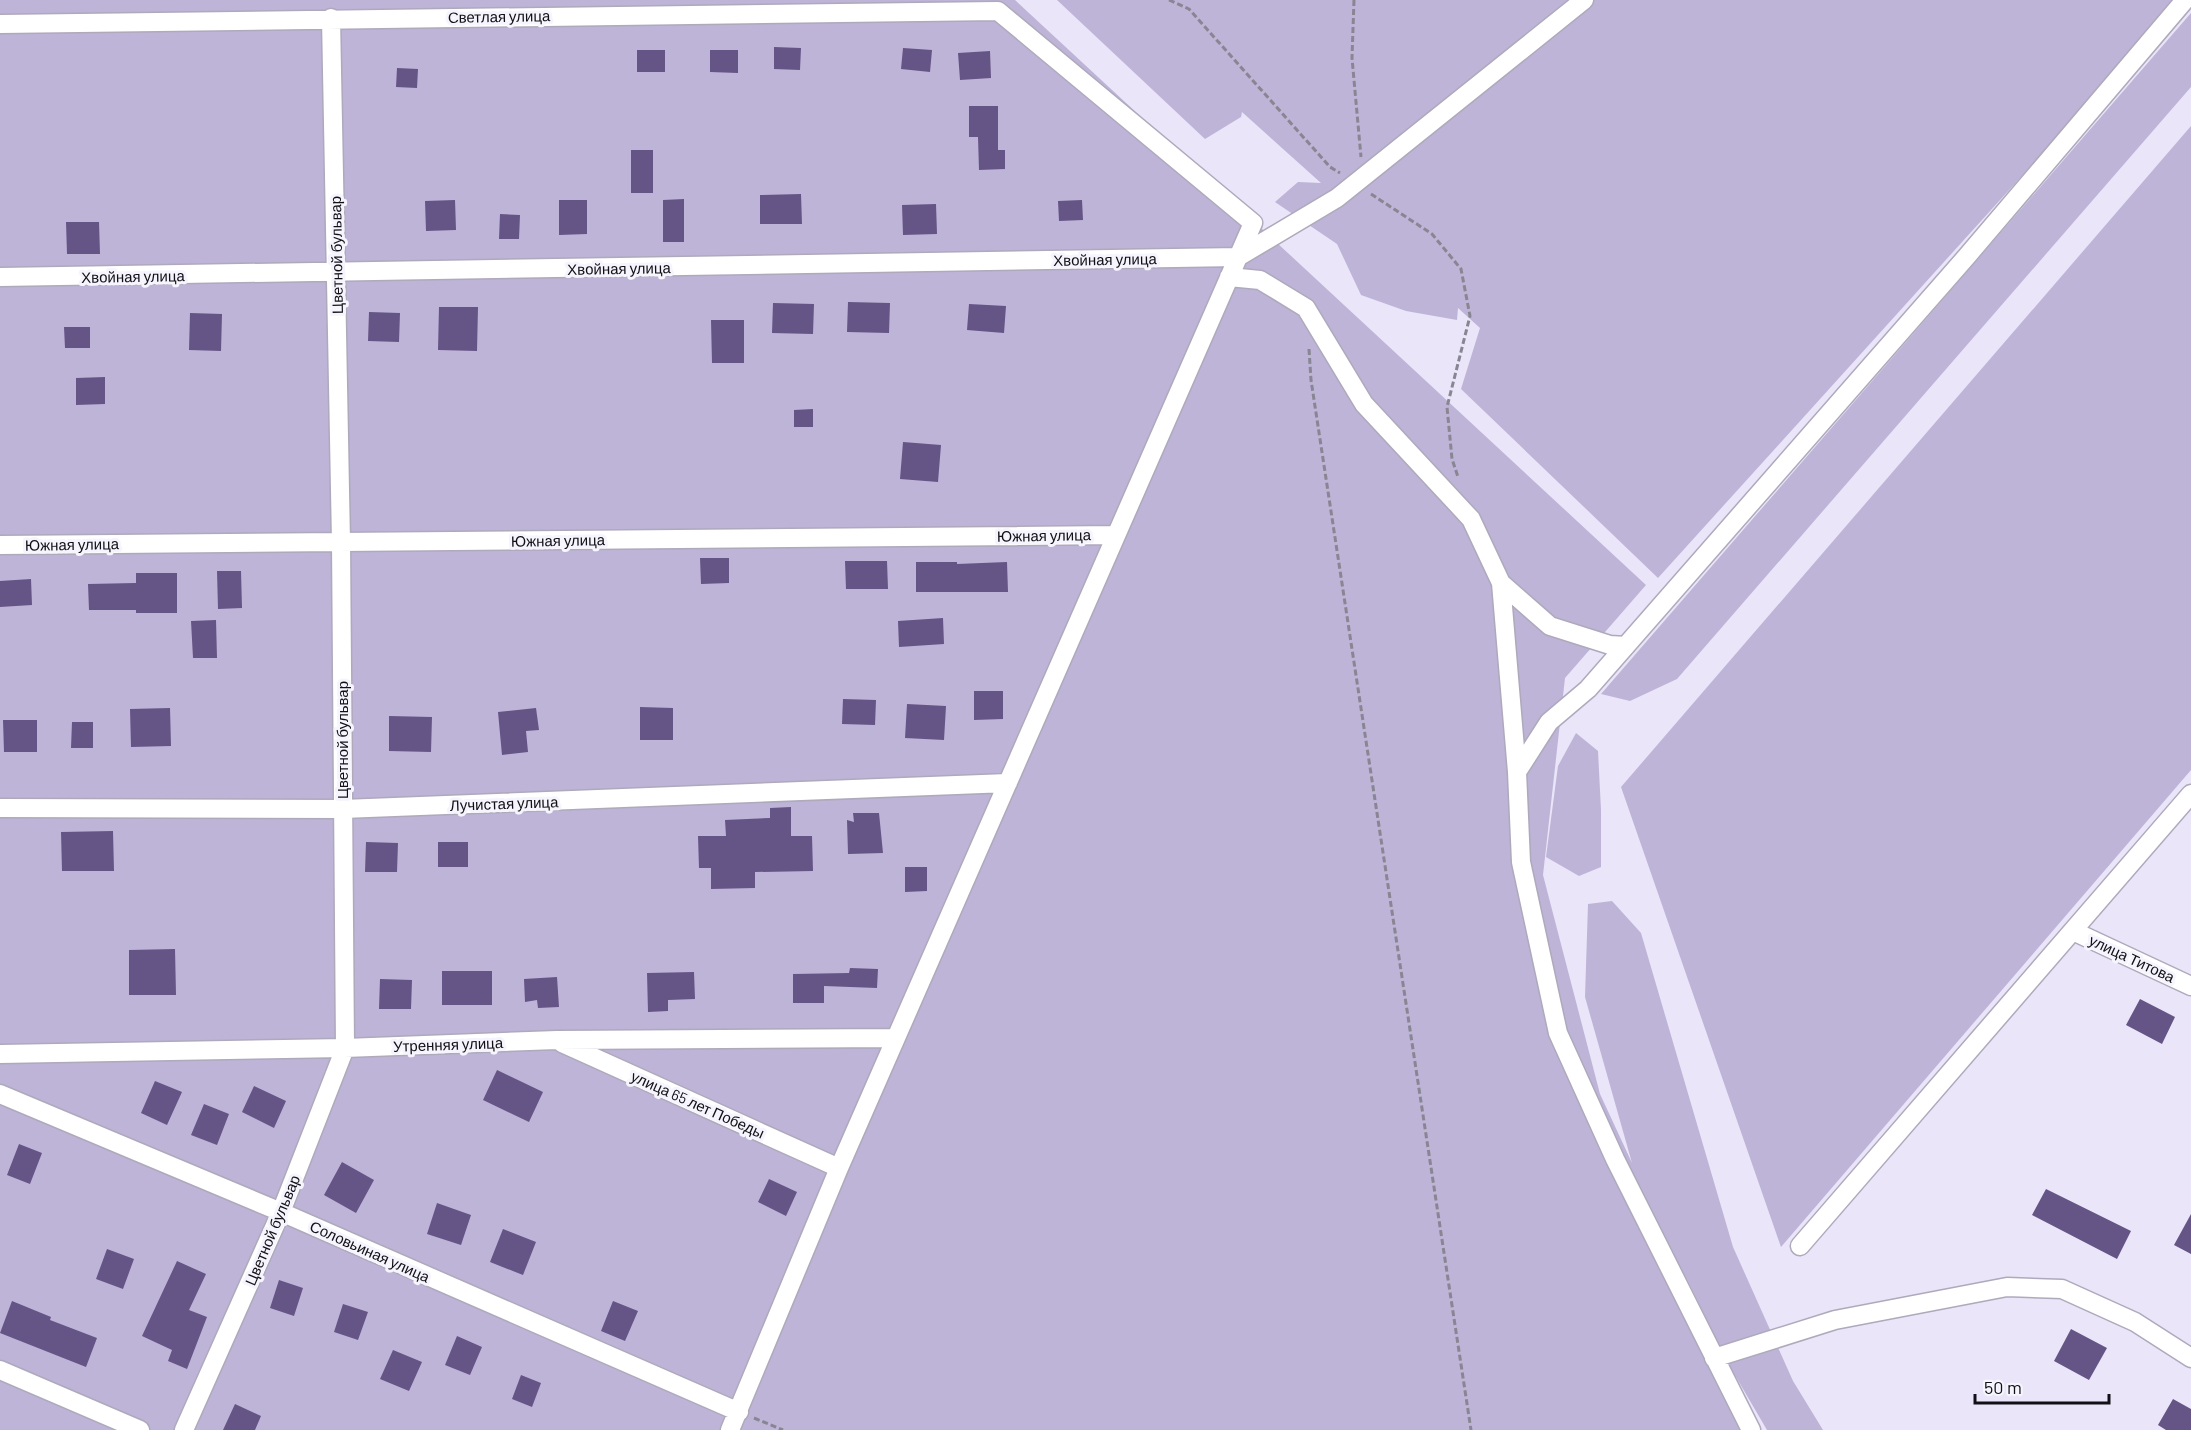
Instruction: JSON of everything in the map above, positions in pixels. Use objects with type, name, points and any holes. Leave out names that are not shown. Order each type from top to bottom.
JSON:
[{"type":"street","points":[[730,1430],[839,1168],[1238,257],[1337,198],[1584,0]]},
{"type":"street","points":[[1517,772],[1549,722],[1588,689],[1626,646],[1976,246],[2185,0]]},
{"type":"street","name":"Светлая улица","points":[[0,24],[998,11],[1253,222],[1238,257]]},
{"type":"street","name":"Цветной бульвар","points":[[184,1430],[281,1212],[345,1048],[341,542],[332,18]]},
{"type":"street","name":"Хвойная улица","points":[[0,277],[1238,257]]},
{"type":"street","points":[[1229,277],[1260,280],[1306,308],[1364,404],[1471,519],[1501,583],[1517,772],[1521,862],[1558,1033],[1615,1160],[1751,1430]]},
{"type":"street","name":"Южная улица","points":[[0,545],[1116,535]]},
{"type":"street","points":[[1501,583],[1550,626],[1610,645],[1626,646]]},
{"type":"street","name":"Лучистая улица","points":[[0,807],[343,809],[1008,783]]},
{"type":"street","points":[[1800,1245],[2191,794]]},
{"type":"street","name":"улица Титова","points":[[2073,931],[2191,986]]},
{"type":"street","name":"Утренняя улица","points":[[0,1054],[345,1048],[557,1040],[896,1038]]},
{"type":"street","name":"улица 65 лет Победы","points":[[557,1040],[839,1168]]},
{"type":"street","name":"Соловьиная улица","points":[[0,1094],[281,1212],[739,1412]]},
{"type":"street","points":[[1714,1358],[1835,1320],[2007,1287],[2062,1288],[2136,1322],[2191,1358]]},
{"type":"street","points":[[0,1370],[140,1430]]},
{"type":"path","points":[[1169,0],[1189,9],[1330,167],[1359,181],[1432,234],[1461,269],[1470,316],[1447,407],[1452,459],[1458,479]]},
{"type":"path","points":[[1354,0],[1352,58],[1359,181]]},
{"type":"path","points":[[1308,344],[1311,380],[1471,1430]]},
{"type":"path","points":[[739,1412],[783,1430]]},
{"type":"shaded area","points":[[0,0],[1015,0],[1646,585],[1565,678],[1543,875],[1600,1094],[1632,1163],[1585,997],[1588,904],[1612,901],[1641,933],[1733,1247],[1793,1381],[1823,1430],[1767,1430],[1729,1365],[1685,1275],[1756,1430],[0,1430]]},
{"type":"shaded area","points":[[1057,0],[2181,0],[1658,578],[1461,389],[1480,328],[1458,308],[1457,320],[1406,311],[1361,295],[1337,244],[1275,202],[1298,182],[1321,183],[1242,112],[1241,117],[1205,139]]},
{"type":"shaded area","points":[[2191,13],[2191,87],[1677,679],[1630,701],[1601,694]]},
{"type":"shaded area","points":[[2191,126],[2191,770],[1781,1247],[1621,787]]},
{"type":"shaded area","points":[[1576,733],[1598,751],[1601,810],[1601,867],[1579,876],[1546,857],[1558,766]]},
{"type":"building","points":[[774,47],[801,48],[800,70],[774,69]]},
{"type":"building","points":[[903,48],[932,50],[930,72],[901,69]]},
{"type":"building","points":[[637,50],[665,50],[665,72],[637,72]]},
{"type":"building","points":[[710,50],[738,50],[738,73],[710,72]]},
{"type":"building","points":[[990,51],[991,78],[960,80],[958,53]]},
{"type":"building","points":[[397,68],[418,69],[417,88],[396,87]]},
{"type":"building","points":[[969,106],[998,106],[998,150],[1005,150],[1005,169],[979,170],[978,137],[969,137]]},
{"type":"building","points":[[631,150],[653,150],[653,193],[631,193]]},
{"type":"building","points":[[801,194],[802,224],[760,224],[760,195]]},
{"type":"building","points":[[684,199],[684,242],[663,242],[663,200]]},
{"type":"building","points":[[455,200],[456,230],[426,231],[425,201]]},
{"type":"building","points":[[559,200],[587,200],[587,234],[559,235]]},
{"type":"building","points":[[1082,200],[1083,220],[1059,221],[1058,201]]},
{"type":"building","points":[[936,204],[937,234],[903,235],[902,205]]},
{"type":"building","points":[[500,214],[520,215],[519,239],[499,239]]},
{"type":"building","points":[[66,222],[99,222],[100,254],[67,254]]},
{"type":"building","points":[[848,302],[890,303],[889,333],[847,332]]},
{"type":"building","points":[[773,303],[814,304],[813,334],[772,333]]},
{"type":"building","points":[[969,304],[1006,306],[1004,333],[967,330]]},
{"type":"building","points":[[439,307],[478,307],[477,351],[438,350]]},
{"type":"building","points":[[369,312],[400,313],[399,342],[368,341]]},
{"type":"building","points":[[190,313],[222,314],[221,351],[189,350]]},
{"type":"building","points":[[711,320],[744,320],[744,363],[712,363]]},
{"type":"building","points":[[64,327],[90,327],[90,348],[65,348]]},
{"type":"building","points":[[105,377],[105,404],[76,405],[76,378]]},
{"type":"building","points":[[813,409],[813,427],[794,427],[794,410]]},
{"type":"building","points":[[903,442],[941,445],[938,482],[900,479]]},
{"type":"building","points":[[700,558],[729,558],[729,583],[701,584]]},
{"type":"building","points":[[845,561],[887,561],[888,589],[846,589]]},
{"type":"building","points":[[916,562],[957,562],[957,564],[1007,562],[1008,592],[916,592]]},
{"type":"building","points":[[217,571],[241,571],[242,608],[218,609]]},
{"type":"building","points":[[136,573],[177,573],[177,613],[89,610],[88,584],[136,583]]},
{"type":"building","points":[[31,579],[32,605],[0,607],[0,581]]},
{"type":"building","points":[[943,618],[944,644],[899,647],[898,621]]},
{"type":"building","points":[[216,620],[217,658],[193,658],[191,621]]},
{"type":"building","points":[[974,691],[1003,691],[1003,719],[974,720]]},
{"type":"building","points":[[843,699],[876,700],[875,725],[842,724]]},
{"type":"building","points":[[907,704],[946,706],[944,740],[905,738]]},
{"type":"building","points":[[640,707],[673,708],[673,740],[640,740]]},
{"type":"building","points":[[170,708],[171,746],[131,747],[130,709]]},
{"type":"building","points":[[536,708],[539,730],[526,731],[528,752],[502,755],[498,712]]},
{"type":"building","points":[[389,716],[432,717],[431,752],[389,751]]},
{"type":"building","points":[[3,720],[37,720],[37,752],[4,752]]},
{"type":"building","points":[[72,722],[93,722],[93,748],[71,748]]},
{"type":"building","points":[[791,807],[791,836],[812,836],[813,871],[755,872],[755,888],[711,889],[711,868],[699,868],[698,836],[726,836],[725,820],[770,818],[770,808]]},
{"type":"building","points":[[853,813],[879,813],[883,853],[848,854],[847,820],[854,822]]},
{"type":"building","points":[[113,831],[114,871],[62,871],[61,832]]},
{"type":"building","points":[[366,842],[398,843],[397,872],[365,872]]},
{"type":"building","points":[[438,842],[468,842],[468,867],[438,867]]},
{"type":"building","points":[[905,867],[927,867],[927,891],[905,892]]},
{"type":"building","points":[[175,949],[176,995],[129,995],[129,950]]},
{"type":"building","points":[[850,968],[878,969],[877,988],[824,986],[824,1003],[793,1003],[793,974],[849,973]]},
{"type":"building","points":[[442,971],[492,971],[492,1005],[442,1005]]},
{"type":"building","points":[[694,972],[695,999],[668,1000],[668,1011],[648,1012],[647,973]]},
{"type":"building","points":[[557,977],[559,1007],[538,1008],[537,1000],[525,1002],[524,979]]},
{"type":"building","points":[[380,979],[412,980],[411,1009],[379,1009]]},
{"type":"building","points":[[2140,999],[2175,1017],[2162,1044],[2126,1025]]},
{"type":"building","points":[[497,1070],[543,1092],[529,1122],[483,1100]]},
{"type":"building","points":[[155,1081],[182,1092],[167,1125],[141,1113]]},
{"type":"building","points":[[254,1086],[286,1101],[274,1128],[242,1112]]},
{"type":"building","points":[[204,1104],[229,1114],[217,1145],[191,1135]]},
{"type":"building","points":[[19,1144],[42,1153],[30,1184],[7,1175]]},
{"type":"building","points":[[342,1162],[374,1180],[356,1213],[324,1195]]},
{"type":"building","points":[[769,1179],[797,1192],[786,1216],[758,1202]]},
{"type":"building","points":[[2046,1189],[2131,1231],[2117,1259],[2032,1215]]},
{"type":"building","points":[[437,1203],[471,1215],[461,1245],[427,1234]]},
{"type":"building","points":[[2191,1214],[2191,1254],[2174,1245]]},
{"type":"building","points":[[503,1229],[536,1242],[523,1275],[490,1262]]},
{"type":"building","points":[[107,1249],[134,1259],[123,1289],[96,1279]]},
{"type":"building","points":[[177,1261],[206,1274],[189,1310],[207,1317],[187,1369],[168,1361],[172,1350],[142,1336]]},
{"type":"building","points":[[279,1280],[303,1288],[294,1316],[270,1308]]},
{"type":"building","points":[[12,1301],[51,1317],[50,1320],[97,1338],[86,1367],[0,1333]]},
{"type":"building","points":[[613,1301],[638,1311],[625,1341],[601,1331]]},
{"type":"building","points":[[343,1304],[368,1312],[358,1340],[334,1332]]},
{"type":"building","points":[[2071,1329],[2107,1348],[2089,1380],[2054,1361]]},
{"type":"building","points":[[457,1336],[482,1347],[470,1375],[445,1365]]},
{"type":"building","points":[[393,1350],[422,1362],[409,1391],[380,1379]]},
{"type":"building","points":[[521,1375],[541,1383],[532,1407],[512,1399]]},
{"type":"building","points":[[2173,1399],[2191,1409],[2191,1430],[2166,1430],[2158,1425]]},
{"type":"building","points":[[235,1404],[261,1416],[255,1430],[223,1430]]}]
